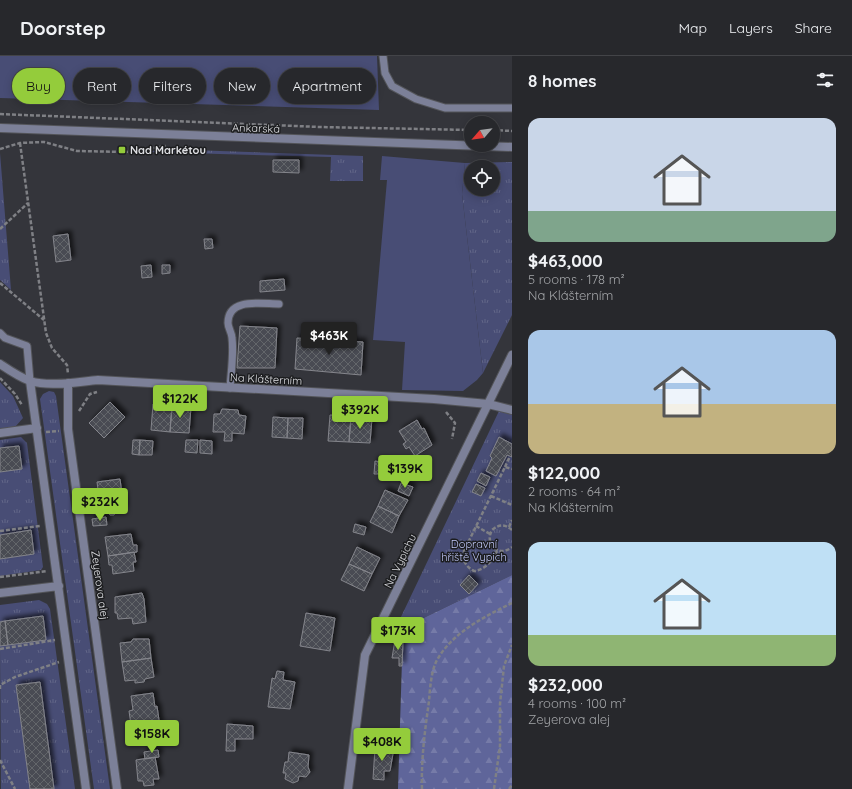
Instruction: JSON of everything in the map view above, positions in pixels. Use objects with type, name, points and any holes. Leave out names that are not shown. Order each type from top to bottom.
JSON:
[{"type":"street","name":"Ankarská","points":[[0,128],[512,147]]},
{"type":"street","name":"Na Vypichu","points":[[348,789],[365,655],[512,355]]},
{"type":"street","name":"Na Klášterním","points":[[0,364],[30,381],[68,383],[98,380],[434,399],[488,404],[512,410]]},
{"type":"street","points":[[30,381],[86,789]]},
{"type":"street","name":"Zeyerova alej","points":[[68,383],[68,430],[116,789]]},
{"type":"street","points":[[0,433],[37,428]]},
{"type":"street","points":[[0,593],[59,586]]},
{"type":"lane","points":[[384,56],[385,73],[392,86],[416,99],[445,108],[512,108]]},
{"type":"lane","points":[[230,388],[232,338],[228,324],[230,315],[234,308],[251,303],[279,304]]},
{"type":"lane","points":[[0,333],[5,338],[27,346],[30,381]]},
{"type":"path","points":[[0,113],[320,127],[464,130]]},
{"type":"path","points":[[500,130],[512,131]]},
{"type":"path","points":[[0,149],[20,143],[44,142],[78,151],[126,152],[167,146]]},
{"type":"path","points":[[20,143],[46,333],[52,348],[67,365],[68,383]]},
{"type":"path","points":[[0,229],[29,203]]},
{"type":"path","points":[[0,283],[44,321]]},
{"type":"path","points":[[76,415],[90,394],[103,389]]},
{"type":"path","points":[[441,410],[448,412],[455,423],[452,439]]},
{"type":"path","points":[[498,551],[487,566],[482,570],[474,571],[463,561],[464,551],[510,456]]},
{"type":"path","points":[[505,467],[512,468]]},
{"type":"path","points":[[491,496],[512,505]]},
{"type":"path","points":[[509,527],[512,520]]},
{"type":"path","points":[[512,530],[509,527],[500,525],[492,530],[489,542],[494,549],[498,551],[505,552],[512,547]]},
{"type":"path","points":[[0,531],[41,526]]},
{"type":"path","points":[[476,526],[490,534]]},
{"type":"path","points":[[0,577],[47,571]]},
{"type":"path","points":[[422,789],[421,765],[430,687],[436,663],[447,646],[476,621],[512,603]]},
{"type":"path","points":[[0,648],[57,640]]},
{"type":"path","points":[[494,789],[500,746],[500,704],[504,666],[512,645]]},
{"type":"path","points":[[0,689],[0,684],[15,677],[60,662]]},
{"type":"path","points":[[0,760],[15,789]]},
{"type":"path","points":[[509,789],[512,785]]},
{"type":"green space","points":[[0,56],[377,56],[379,110],[190,104],[206,104],[206,68],[139,68],[139,102],[131,102],[131,68],[73,68],[73,100],[65,100],[65,68],[12,68],[12,98],[0,98]]},
{"type":"green space","points":[[162,149],[363,156],[363,181],[330,181],[331,157],[148,152]]},
{"type":"green space","points":[[0,153],[11,290],[0,280]]},
{"type":"green space","points":[[382,156],[464,163],[462,194],[483,373],[463,391],[402,390],[405,342],[373,340],[387,180],[380,180]]},
{"type":"green space","points":[[500,162],[512,162],[512,315],[483,373],[462,194],[464,173],[464,196],[500,196]]},
{"type":"green space","points":[[0,382],[13,396],[23,418],[15,427],[0,429]]},
{"type":"green space","points":[[49,391],[54,392],[56,396],[110,789],[94,789],[40,399],[43,394]]},
{"type":"green space","name":"Dopravní hřiště Vypich","points":[[499,411],[512,414],[512,575],[403,628],[400,619]]},
{"type":"green space","points":[[21,437],[27,443],[43,567],[41,570],[0,576],[0,559],[34,554],[31,530],[0,535],[0,472],[22,469],[19,446],[0,448],[0,440]]},
{"type":"green space","points":[[512,575],[512,789],[398,789],[403,628]]},
{"type":"green space","points":[[39,600],[47,604],[50,609],[75,789],[54,789],[39,682],[16,685],[30,789],[1,789],[0,646],[46,639],[43,616],[0,622],[0,605]]},
{"type":"building","points":[[273,160],[299,160],[299,173],[273,172]]},
{"type":"building","points":[[68,234],[71,260],[56,262],[53,236]]},
{"type":"building","points":[[204,239],[212,239],[213,248],[205,249]]},
{"type":"building","points":[[151,265],[152,277],[142,278],[141,266]]},
{"type":"building","points":[[162,265],[170,265],[170,273],[162,274]]},
{"type":"building","points":[[284,279],[285,290],[260,292],[260,281]]},
{"type":"building","points":[[240,326],[277,328],[275,368],[237,368]]},
{"type":"building","points":[[297,338],[363,342],[361,375],[295,369]]},
{"type":"building","points":[[110,402],[125,417],[104,438],[89,423]]},
{"type":"building","points":[[153,404],[172,405],[170,432],[151,430]]},
{"type":"building","points":[[172,405],[191,407],[189,433],[170,432]]},
{"type":"building","points":[[222,409],[238,410],[239,415],[246,416],[244,434],[232,433],[232,441],[224,441],[225,432],[213,432],[214,414],[220,414]]},
{"type":"building","points":[[330,415],[351,416],[349,442],[328,441]]},
{"type":"building","points":[[351,416],[372,418],[370,443],[349,442]]},
{"type":"building","points":[[273,417],[288,418],[287,438],[272,437]]},
{"type":"building","points":[[288,418],[303,418],[302,439],[287,438]]},
{"type":"building","points":[[417,420],[422,429],[424,428],[432,445],[415,456],[409,447],[406,449],[403,444],[406,442],[399,431]]},
{"type":"building","points":[[499,437],[512,444],[512,457],[507,455],[496,476],[486,471],[492,458],[490,456]]},
{"type":"building","points":[[133,440],[140,440],[139,455],[132,454]]},
{"type":"building","points":[[140,440],[153,441],[152,455],[139,455]]},
{"type":"building","points":[[186,440],[198,440],[197,453],[185,452]]},
{"type":"building","points":[[200,440],[212,441],[212,454],[200,453]]},
{"type":"building","points":[[19,446],[22,469],[0,472],[0,448]]},
{"type":"building","points":[[375,461],[381,462],[381,474],[374,474]]},
{"type":"building","points":[[381,462],[388,462],[387,475],[381,474]]},
{"type":"building","points":[[481,473],[490,477],[486,486],[477,481]]},
{"type":"building","points":[[120,479],[124,509],[117,510],[114,515],[110,515],[107,511],[101,512],[97,482]]},
{"type":"building","points":[[401,483],[413,487],[409,496],[398,491]]},
{"type":"building","points":[[476,484],[485,488],[481,496],[472,492]]},
{"type":"building","points":[[385,490],[408,500],[399,516],[378,506]]},
{"type":"building","points":[[378,506],[399,516],[392,533],[370,522]]},
{"type":"building","points":[[106,517],[107,525],[93,526],[92,519]]},
{"type":"building","points":[[355,524],[366,527],[364,535],[353,532]]},
{"type":"building","points":[[31,530],[34,554],[0,559],[0,535]]},
{"type":"building","points":[[131,534],[133,545],[137,545],[137,552],[108,556],[105,537]]},
{"type":"building","points":[[357,547],[380,558],[372,574],[349,564]]},
{"type":"building","points":[[134,552],[136,562],[133,562],[134,571],[113,574],[112,565],[109,565],[108,556]]},
{"type":"building","points":[[349,564],[372,574],[364,591],[341,580]]},
{"type":"building","points":[[469,575],[478,584],[469,594],[460,585]]},
{"type":"building","points":[[142,593],[146,622],[133,624],[132,618],[118,619],[117,613],[115,613],[115,597]]},
{"type":"building","points":[[306,613],[335,618],[330,651],[300,646]]},
{"type":"building","points":[[43,616],[46,640],[8,645],[5,621]]},
{"type":"building","points":[[5,621],[8,645],[0,646],[0,622]]},
{"type":"building","points":[[133,639],[149,639],[151,658],[122,662],[120,643],[131,642]]},
{"type":"building","points":[[395,640],[403,640],[402,666],[399,666],[399,658],[392,658]]},
{"type":"building","points":[[151,658],[154,677],[145,679],[144,682],[135,683],[135,680],[125,681],[122,662]]},
{"type":"building","points":[[277,671],[284,672],[283,680],[295,682],[290,709],[268,707],[272,678],[275,679]]},
{"type":"building","points":[[40,682],[54,789],[30,789],[16,685]]},
{"type":"building","points":[[153,693],[155,707],[157,706],[160,727],[132,732],[129,711],[133,710],[131,696]]},
{"type":"building","points":[[227,724],[253,726],[253,739],[235,739],[235,751],[226,751]]},
{"type":"building","points":[[375,748],[394,748],[390,771],[384,771],[384,780],[373,779]]},
{"type":"building","points":[[158,750],[159,757],[145,759],[144,752]]},
{"type":"building","points":[[289,752],[309,755],[308,767],[310,772],[306,777],[299,776],[298,781],[293,783],[285,779],[286,773],[283,773],[285,762],[288,762]]},
{"type":"building","points":[[155,757],[159,779],[153,779],[154,785],[144,786],[143,781],[138,781],[136,760]]},
{"type":"place","name":"Nad Markétou","points":[[122,150]]}]
